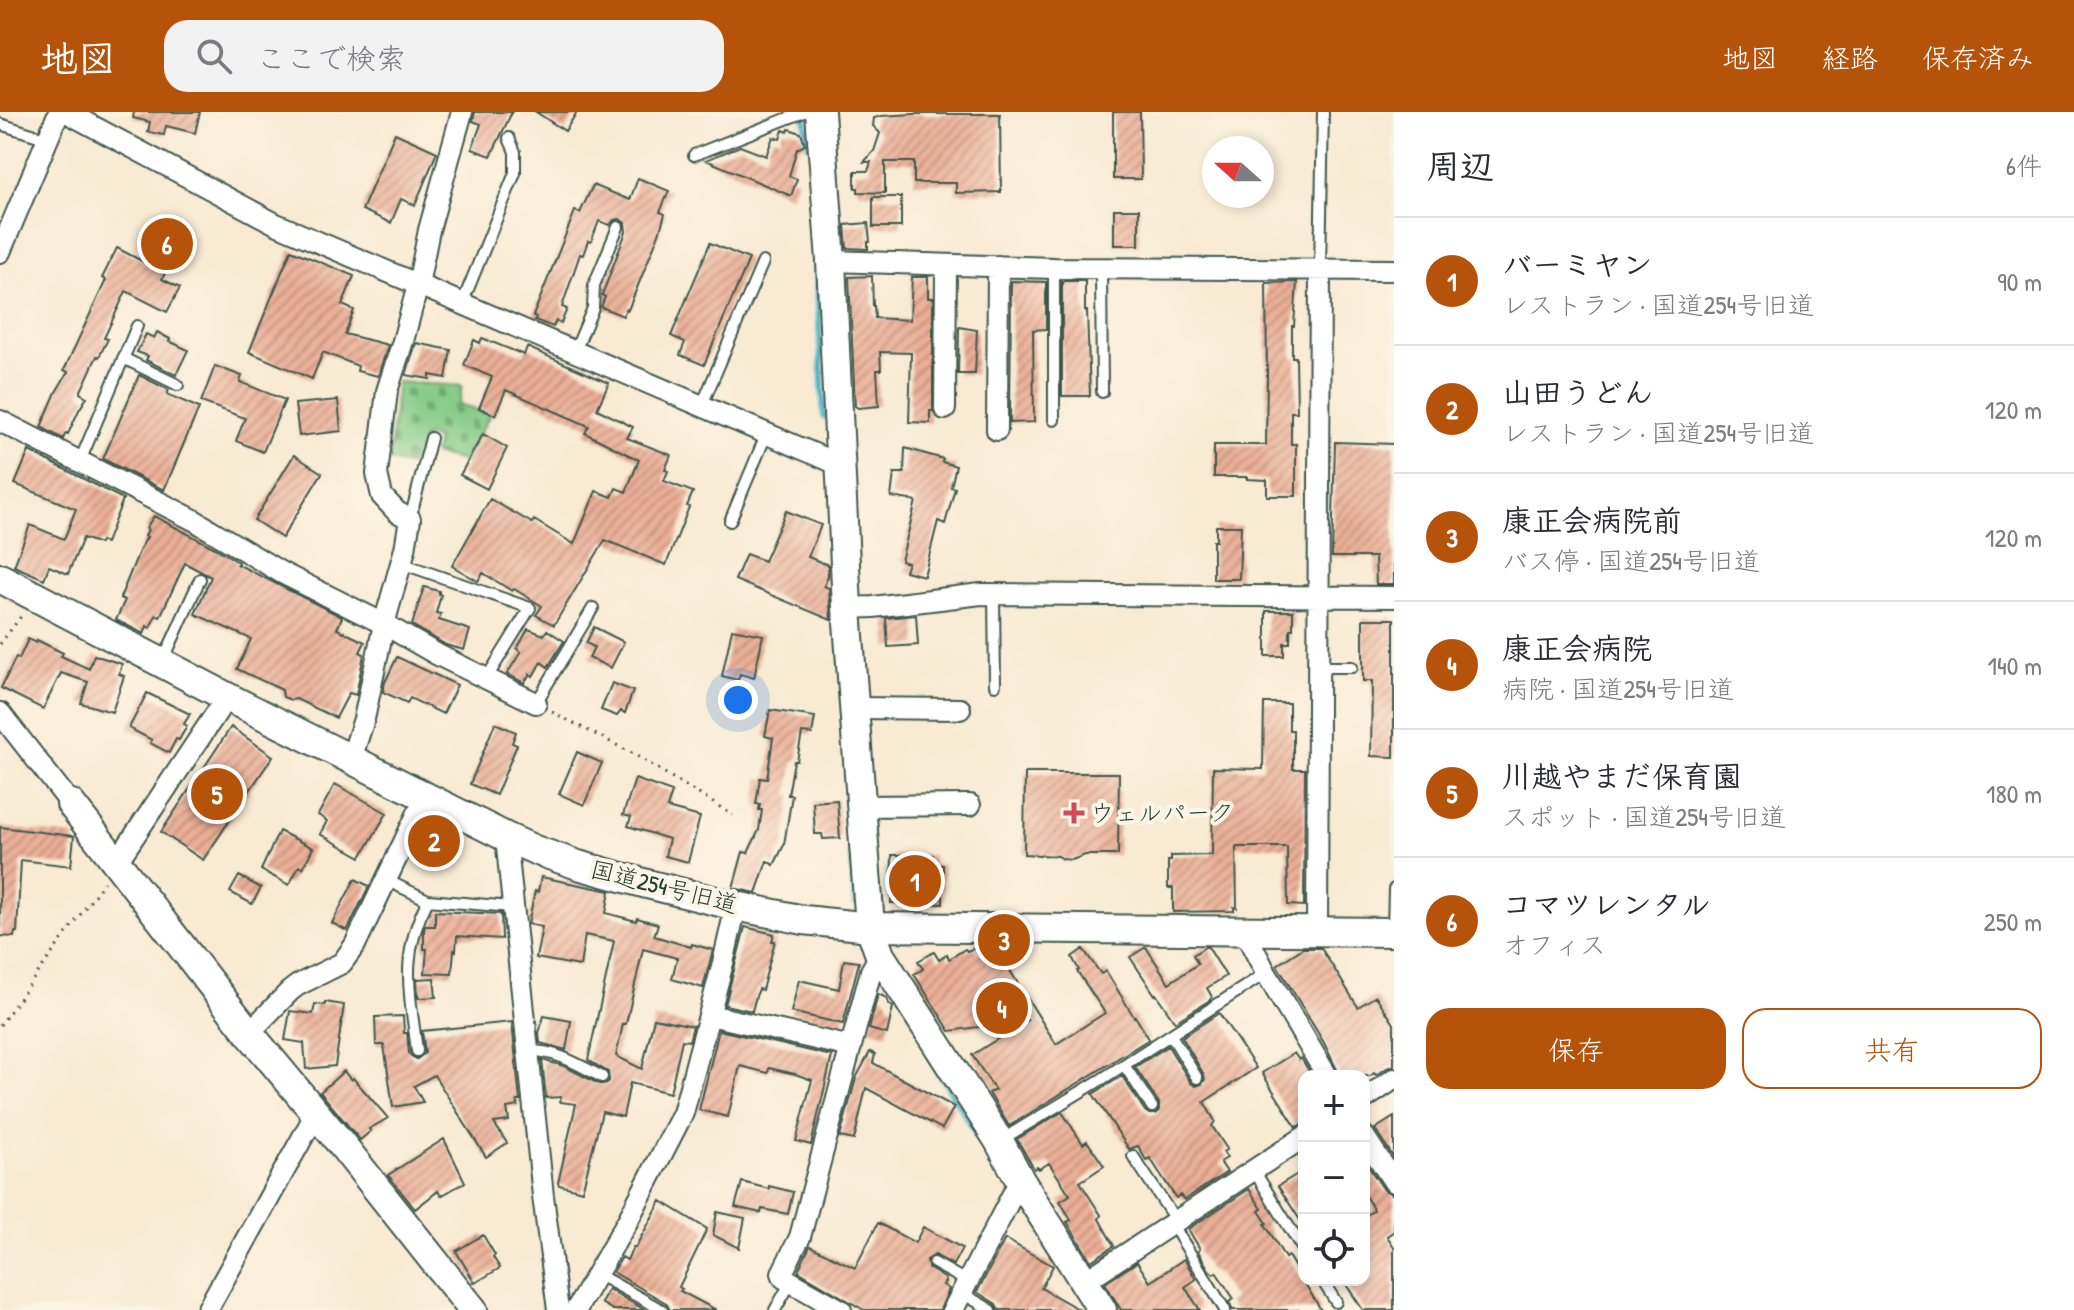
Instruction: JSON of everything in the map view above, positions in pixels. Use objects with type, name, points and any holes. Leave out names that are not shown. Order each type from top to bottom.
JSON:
[{"type":"street","points":[[3,239],[59,112]]},
{"type":"street","points":[[66,112],[276,224],[840,465]]},
{"type":"street","points":[[351,759],[364,719],[410,519],[397,512],[382,496],[377,474],[387,391],[418,285],[429,230],[462,112]]},
{"type":"street","points":[[820,112],[831,261],[847,608],[870,927],[880,955],[1102,1310]]},
{"type":"street","points":[[831,261],[1054,268],[1394,270]]},
{"type":"street","points":[[945,409],[946,265]]},
{"type":"street","points":[[997,430],[998,266]]},
{"type":"street","points":[[1317,931],[1320,269]]},
{"type":"street","points":[[0,421],[194,520],[282,573],[536,703]]},
{"type":"street","name":"国道254号旧道","points":[[0,578],[227,697],[506,837],[578,865],[647,884],[804,920],[870,927],[1394,932]]},
{"type":"street","points":[[847,608],[981,594],[1394,597]]},
{"type":"street","points":[[117,862],[227,697]]},
{"type":"street","points":[[854,708],[960,709]]},
{"type":"street","points":[[0,713],[249,1033],[473,1310]]},
{"type":"street","points":[[249,1033],[290,991],[342,963],[355,945],[426,796]]},
{"type":"street","points":[[861,806],[970,805]]},
{"type":"street","points":[[506,837],[543,1196],[558,1310]]},
{"type":"street","points":[[576,1310],[628,1220],[683,1113],[736,906]]},
{"type":"street","points":[[1244,930],[1323,1070]]},
{"type":"street","points":[[841,1310],[784,1278],[782,1273],[800,1237],[871,971],[880,955]]},
{"type":"street","points":[[710,1015],[851,1047]]},
{"type":"street","points":[[1370,1095],[1394,1079]]},
{"type":"street","points":[[207,1310],[315,1115]]},
{"type":"street","points":[[1085,1281],[1298,1141]]},
{"type":"street","points":[[1368,1142],[1394,1182]]},
{"type":"street","points":[[961,1295],[1020,1180]]},
{"type":"lane","points":[[694,155],[804,112]]},
{"type":"lane","points":[[1320,269],[1323,112]]},
{"type":"lane","points":[[0,124],[48,139]]},
{"type":"lane","points":[[462,304],[515,173],[515,152],[509,138]]},
{"type":"lane","points":[[575,351],[593,308],[594,285],[618,227]]},
{"type":"lane","points":[[702,405],[763,262]]},
{"type":"lane","points":[[1101,267],[1102,392]]},
{"type":"lane","points":[[1054,268],[1054,420]]},
{"type":"lane","points":[[80,461],[137,326]]},
{"type":"lane","points":[[123,358],[178,385]]},
{"type":"lane","points":[[730,521],[766,435]]},
{"type":"lane","points":[[410,519],[431,438]]},
{"type":"lane","points":[[401,563],[530,608],[486,679]]},
{"type":"lane","points":[[162,663],[200,579]]},
{"type":"lane","points":[[994,594],[995,685]]},
{"type":"lane","points":[[536,703],[593,608]]},
{"type":"lane","points":[[1318,667],[1352,667]]},
{"type":"lane","points":[[386,880],[428,900],[512,907]]},
{"type":"lane","points":[[1394,889],[1394,932]]},
{"type":"lane","points":[[417,1051],[408,973],[418,920],[428,900]]},
{"type":"lane","points":[[999,1141],[1266,973]]},
{"type":"lane","points":[[1171,1035],[1197,1078]]},
{"type":"lane","points":[[529,1051],[564,1057],[602,1077]]},
{"type":"lane","points":[[1124,1065],[1152,1107]]},
{"type":"lane","points":[[1133,1156],[1225,1310]]},
{"type":"lane","points":[[1253,1169],[1298,1241]]},
{"type":"lane","points":[[934,1263],[961,1295],[991,1310]]},
{"type":"lane","points":[[597,1274],[662,1310]]},
{"type":"lane","points":[[775,1310],[791,1282]]},
{"type":"lane","points":[[1326,1286],[1336,1302]]},
{"type":"path","points":[[0,644],[36,596]]},
{"type":"path","points":[[536,703],[563,720],[632,753],[733,815]]},
{"type":"path","points":[[0,1025],[117,862]]},
{"type":"green space","points":[[397,382],[462,386],[459,404],[490,415],[464,461],[434,454],[437,439],[425,436],[418,467],[389,461]]},
{"type":"building","points":[[134,112],[200,112],[195,133],[166,126],[164,135],[148,132],[150,122],[133,118]]},
{"type":"building","points":[[475,112],[512,112],[491,156],[472,149],[481,124],[473,121]]},
{"type":"building","points":[[536,112],[577,112],[565,131]]},
{"type":"building","points":[[1113,112],[1140,112],[1141,179],[1113,179]]},
{"type":"building","points":[[914,114],[1000,114],[1001,192],[956,193],[956,183],[914,183],[914,162],[885,162],[885,193],[858,192],[855,188],[855,171],[868,171],[871,162],[864,162],[874,151],[880,133],[873,126],[874,118]]},
{"type":"building","points":[[789,129],[801,133],[805,145],[797,149],[789,176],[797,179],[791,196],[706,160],[740,146],[766,156],[773,137],[780,139],[783,130],[788,132]]},
{"type":"building","points":[[395,133],[437,152],[415,205],[401,199],[391,223],[362,210]]},
{"type":"building","points":[[638,178],[669,191],[660,212],[665,214],[659,234],[628,310],[623,316],[601,307],[605,297],[602,295],[626,232],[625,223],[620,219],[610,225],[599,221],[591,242],[588,241],[583,255],[580,254],[562,307],[567,309],[561,323],[556,321],[553,327],[535,320],[533,316],[575,211],[580,213],[593,185],[630,200]]},
{"type":"building","points":[[873,197],[901,197],[901,227],[873,227]]},
{"type":"building","points":[[1114,209],[1139,209],[1139,245],[1114,245]]},
{"type":"building","points":[[868,223],[868,249],[847,248],[845,225]]},
{"type":"building","points":[[710,243],[749,259],[704,365],[680,355],[685,342],[671,336]]},
{"type":"building","points":[[117,248],[165,273],[162,279],[180,288],[167,312],[126,291],[104,338],[108,339],[80,393],[87,397],[63,439],[41,427],[68,372],[64,370],[106,280],[102,278]]},
{"type":"building","points":[[291,250],[354,276],[342,305],[354,310],[345,334],[388,345],[378,376],[357,371],[358,366],[323,352],[312,379],[249,352]]},
{"type":"building","points":[[872,276],[875,318],[910,320],[912,277],[928,277],[928,298],[933,298],[933,411],[930,411],[930,423],[909,422],[911,353],[880,352],[881,370],[877,370],[879,406],[855,406],[849,277]]},
{"type":"building","points":[[1011,281],[1046,282],[1046,329],[1033,330],[1034,422],[1010,423]]},
{"type":"building","points":[[1064,281],[1085,281],[1090,396],[1062,396]]},
{"type":"building","points":[[1297,282],[1292,357],[1296,357],[1297,412],[1291,412],[1291,444],[1296,444],[1296,496],[1267,496],[1267,480],[1214,477],[1214,445],[1266,445],[1266,283]]},
{"type":"building","points":[[959,327],[977,330],[975,374],[958,374]]},
{"type":"building","points":[[157,332],[188,350],[176,375],[137,352],[146,334],[154,338]]},
{"type":"building","points":[[482,338],[524,355],[527,347],[609,383],[597,409],[633,427],[627,438],[671,455],[664,481],[693,492],[666,565],[605,540],[554,625],[536,615],[542,606],[514,589],[512,591],[483,573],[478,581],[452,566],[490,499],[574,544],[596,491],[612,497],[616,488],[626,492],[639,460],[585,433],[589,426],[506,390],[495,415],[479,408],[492,377],[464,365],[474,340],[480,343]]},
{"type":"building","points":[[416,343],[451,350],[446,378],[406,375]]},
{"type":"building","points":[[215,366],[242,376],[240,382],[285,400],[263,452],[236,441],[245,418],[201,402]]},
{"type":"building","points":[[139,375],[169,390],[167,394],[199,408],[164,490],[103,459]]},
{"type":"building","points":[[338,400],[341,431],[299,436],[295,404]]},
{"type":"building","points":[[483,434],[507,448],[487,489],[460,475]]},
{"type":"building","points":[[1335,442],[1394,444],[1394,584],[1376,584],[1375,557],[1332,557]]},
{"type":"building","points":[[905,448],[956,466],[951,487],[955,488],[945,524],[938,521],[924,576],[905,571],[908,563],[901,561],[916,501],[891,497],[894,473],[904,473]]},
{"type":"building","points":[[29,451],[123,499],[106,543],[83,538],[68,574],[49,566],[44,579],[14,566],[30,525],[64,539],[76,509],[15,484]]},
{"type":"building","points":[[294,455],[322,473],[282,538],[254,520]]},
{"type":"building","points":[[786,511],[821,525],[808,557],[828,565],[824,586],[829,588],[831,620],[735,580],[746,554],[764,561]]},
{"type":"building","points":[[154,516],[217,549],[237,564],[342,617],[337,629],[365,642],[360,652],[364,654],[356,695],[349,693],[336,718],[296,699],[283,697],[282,690],[237,669],[251,639],[195,614],[211,577],[185,563],[160,617],[156,615],[144,634],[116,620],[125,600],[120,598],[147,537],[146,528]]},
{"type":"building","points":[[1216,526],[1241,526],[1239,579],[1213,579]]},
{"type":"building","points":[[424,587],[439,591],[441,595],[436,613],[441,614],[439,620],[470,630],[464,650],[446,645],[412,625]]},
{"type":"building","points":[[1266,611],[1293,611],[1293,629],[1290,629],[1290,643],[1284,643],[1284,656],[1266,656]]},
{"type":"building","points":[[916,615],[918,645],[888,647],[886,618]]},
{"type":"building","points":[[1363,619],[1394,619],[1394,757],[1371,756],[1372,681],[1363,681]]},
{"type":"building","points":[[594,627],[624,642],[611,668],[589,658],[594,647],[586,643]]},
{"type":"building","points":[[528,629],[544,635],[547,630],[564,641],[548,667],[541,662],[533,676],[530,674],[524,683],[507,674],[521,652],[517,649]]},
{"type":"building","points":[[732,629],[763,635],[754,678],[740,674],[738,680],[722,676]]},
{"type":"building","points":[[28,639],[36,643],[37,640],[89,669],[94,655],[122,664],[119,674],[124,676],[112,712],[81,703],[88,682],[61,673],[43,709],[1,688]]},
{"type":"building","points":[[397,657],[457,685],[443,714],[410,698],[407,703],[383,692]]},
{"type":"building","points":[[612,683],[633,691],[625,713],[621,711],[617,716],[601,710]]},
{"type":"building","points":[[147,693],[190,714],[184,724],[187,726],[169,753],[129,728]]},
{"type":"building","points":[[1264,703],[1289,703],[1293,769],[1305,769],[1304,906],[1288,905],[1287,847],[1236,847],[1237,908],[1234,907],[1234,911],[1173,912],[1173,888],[1168,888],[1168,861],[1171,861],[1171,856],[1212,855],[1213,768],[1263,769]]},
{"type":"building","points":[[770,710],[815,717],[812,734],[802,733],[797,761],[794,761],[784,845],[774,865],[767,861],[756,893],[733,888],[743,852],[748,853],[759,830],[762,810],[759,810],[760,804],[756,804],[760,778],[767,779],[773,738],[765,736]]},
{"type":"building","points":[[495,723],[516,732],[512,743],[517,745],[496,795],[470,784]]},
{"type":"building","points":[[231,727],[273,756],[203,860],[161,832]]},
{"type":"building","points":[[577,752],[602,763],[584,805],[559,794]]},
{"type":"building","points":[[1025,773],[1119,773],[1118,855],[1085,855],[1072,860],[1024,854]]},
{"type":"building","points":[[635,779],[672,792],[667,808],[700,817],[688,862],[665,856],[669,839],[628,826],[631,817],[623,815]]},
{"type":"building","points":[[335,784],[387,813],[361,857],[320,834],[327,821],[318,815]]},
{"type":"building","points":[[837,800],[840,838],[823,839],[822,834],[815,834],[813,802]]},
{"type":"building","points":[[429,821],[450,830],[444,854],[439,852],[434,864],[413,854]]},
{"type":"building","points":[[0,827],[74,836],[71,866],[21,860],[17,932],[14,937],[0,936]]},
{"type":"building","points":[[279,831],[313,848],[303,868],[299,866],[289,885],[261,870]]},
{"type":"building","points":[[892,855],[933,855],[933,865],[943,865],[943,904],[891,903]]},
{"type":"building","points":[[239,876],[261,888],[252,904],[230,892]]},
{"type":"building","points":[[541,877],[610,891],[606,913],[658,924],[654,936],[713,950],[703,988],[672,979],[677,958],[643,949],[616,1056],[642,1069],[654,1018],[693,1026],[689,1041],[682,1040],[670,1093],[630,1083],[623,1117],[602,1112],[582,1191],[558,1183],[576,1104],[560,1102],[561,1097],[546,1098],[542,1060],[564,1066],[599,1084],[609,1081],[608,1072],[588,1060],[614,941],[585,935],[580,966],[536,958],[542,927],[528,924]]},
{"type":"building","points":[[355,879],[369,886],[347,931],[332,923]]},
{"type":"building","points":[[435,911],[501,914],[502,939],[457,936],[452,974],[425,973],[427,949],[424,949],[424,929],[425,926],[435,926]]},
{"type":"building","points":[[745,927],[774,934],[772,941],[775,941],[762,990],[759,989],[752,1011],[725,1005]]},
{"type":"building","points":[[994,945],[1056,1044],[1105,1013],[1077,971],[1072,957],[1083,949],[1101,974],[1106,971],[1149,1039],[1009,1126],[989,1093],[995,1090],[972,1055],[1028,1020],[950,1031],[914,974],[923,969],[918,961],[934,952],[939,960],[947,954],[949,959],[965,949],[974,948],[978,954]]},
{"type":"building","points":[[1146,947],[1169,983],[1198,964],[1193,955],[1205,947],[1208,947],[1226,976],[1207,988],[1212,997],[1210,1000],[1175,1022],[1130,957]]},
{"type":"building","points":[[1303,948],[1321,948],[1358,1007],[1376,996],[1394,1024],[1394,1066],[1370,1076],[1370,1070],[1337,1070],[1277,965]]},
{"type":"building","points":[[844,960],[859,962],[843,1024],[791,1012],[799,980],[839,989]]},
{"type":"building","points":[[434,978],[436,997],[418,998],[417,979]]},
{"type":"building","points":[[878,994],[887,998],[893,1007],[887,1034],[869,1029]]},
{"type":"building","points":[[325,1002],[344,1005],[335,1066],[306,1069],[304,1043],[285,1040],[290,1011],[313,1014],[315,1004],[325,1005]]},
{"type":"building","points":[[1219,1013],[1256,1068],[1204,1102],[1215,1121],[1212,1126],[1227,1149],[1223,1152],[1227,1158],[1220,1162],[1227,1172],[1184,1200],[1180,1195],[1176,1198],[1150,1158],[1146,1160],[1138,1146],[1129,1149],[1093,1094],[1122,1076],[1145,1111],[1156,1114],[1159,1103],[1135,1067],[1168,1046],[1191,1083],[1196,1086],[1202,1084],[1204,1075],[1182,1037]]},
{"type":"building","points":[[403,1016],[409,1053],[417,1059],[425,1053],[422,1031],[512,1022],[520,1101],[517,1101],[518,1106],[507,1108],[509,1121],[494,1123],[507,1143],[486,1157],[434,1075],[414,1086],[423,1102],[393,1107],[384,1045],[376,1045],[375,1017]]},
{"type":"building","points":[[544,1016],[571,1021],[566,1050],[540,1043],[539,1033]]},
{"type":"building","points":[[719,1030],[832,1056],[811,1145],[796,1141],[812,1080],[795,1074],[769,1068],[768,1073],[740,1066],[728,1117],[699,1110]]},
{"type":"building","points":[[870,1052],[875,1054],[873,1063],[954,1107],[942,1129],[866,1088],[854,1140],[840,1137],[856,1078]]},
{"type":"building","points":[[1294,1053],[1299,1060],[1301,1058],[1308,1070],[1298,1070],[1298,1126],[1296,1127],[1262,1073]]},
{"type":"building","points":[[344,1071],[388,1118],[369,1129],[371,1131],[360,1140],[320,1092]]},
{"type":"building","points":[[1062,1112],[1083,1144],[1087,1141],[1104,1166],[1080,1182],[1101,1215],[1099,1219],[1114,1246],[1091,1261],[1067,1222],[1071,1220],[1060,1201],[1070,1195],[1049,1163],[1034,1169],[1017,1139]]},
{"type":"building","points":[[1394,1117],[1394,1158],[1375,1129]]},
{"type":"building","points":[[444,1139],[465,1182],[441,1196],[438,1191],[415,1209],[388,1175]]},
{"type":"building","points":[[1370,1169],[1384,1190],[1394,1195],[1394,1231],[1387,1236],[1394,1247],[1394,1310],[1363,1310],[1347,1286],[1370,1286],[1370,1213],[1374,1210],[1370,1204]]},
{"type":"building","points":[[1298,1174],[1298,1217],[1278,1186]]},
{"type":"building","points":[[742,1182],[793,1192],[788,1214],[762,1209],[761,1213],[735,1207]]},
{"type":"building","points":[[1249,1189],[1262,1209],[1259,1211],[1265,1224],[1285,1258],[1288,1256],[1298,1272],[1298,1286],[1306,1286],[1321,1310],[1233,1310],[1229,1302],[1234,1299],[1216,1272],[1214,1274],[1209,1270],[1188,1229]]},
{"type":"building","points":[[661,1201],[707,1229],[679,1287],[682,1289],[680,1291],[716,1310],[670,1310],[666,1303],[613,1272],[622,1257],[627,1260]]},
{"type":"building","points":[[717,1212],[745,1218],[739,1248],[713,1235]]},
{"type":"building","points":[[878,1223],[915,1243],[923,1227],[962,1248],[953,1265],[935,1255],[927,1260],[928,1268],[946,1279],[943,1285],[949,1289],[940,1310],[864,1310],[798,1271],[810,1246],[855,1268]]},
{"type":"building","points":[[483,1235],[500,1268],[475,1283],[456,1251]]},
{"type":"building","points":[[1005,1239],[1053,1266],[1041,1288],[1080,1310],[999,1310],[996,1304],[977,1292]]},
{"type":"building","points":[[1184,1259],[1196,1279],[1185,1287],[1200,1310],[1121,1310],[1105,1283],[1137,1262],[1150,1282]]},
{"type":"building","points":[[608,1289],[645,1310],[613,1310],[601,1303]]},
{"type":"waterway","points":[[804,112],[809,146]]},
{"type":"waterway","points":[[813,205],[824,417]]},
{"type":"waterway","points":[[850,836],[855,904]]},
{"type":"waterway","points":[[931,1060],[1003,1177]]},
{"type":"place","name":"コマツレンタル","points":[[167,244]]},
{"type":"place","name":"川越やまだ保育園","points":[[217,794]]},
{"type":"place","name":"ウェルパーク","points":[[1074,813]]},
{"type":"place","name":"山田うどん","points":[[434,841]]},
{"type":"place","name":"バーミヤン","points":[[915,881]]},
{"type":"place","name":"康正会病院前","points":[[1004,940]]},
{"type":"place","name":"康正会病院","points":[[1002,1008]]}]
